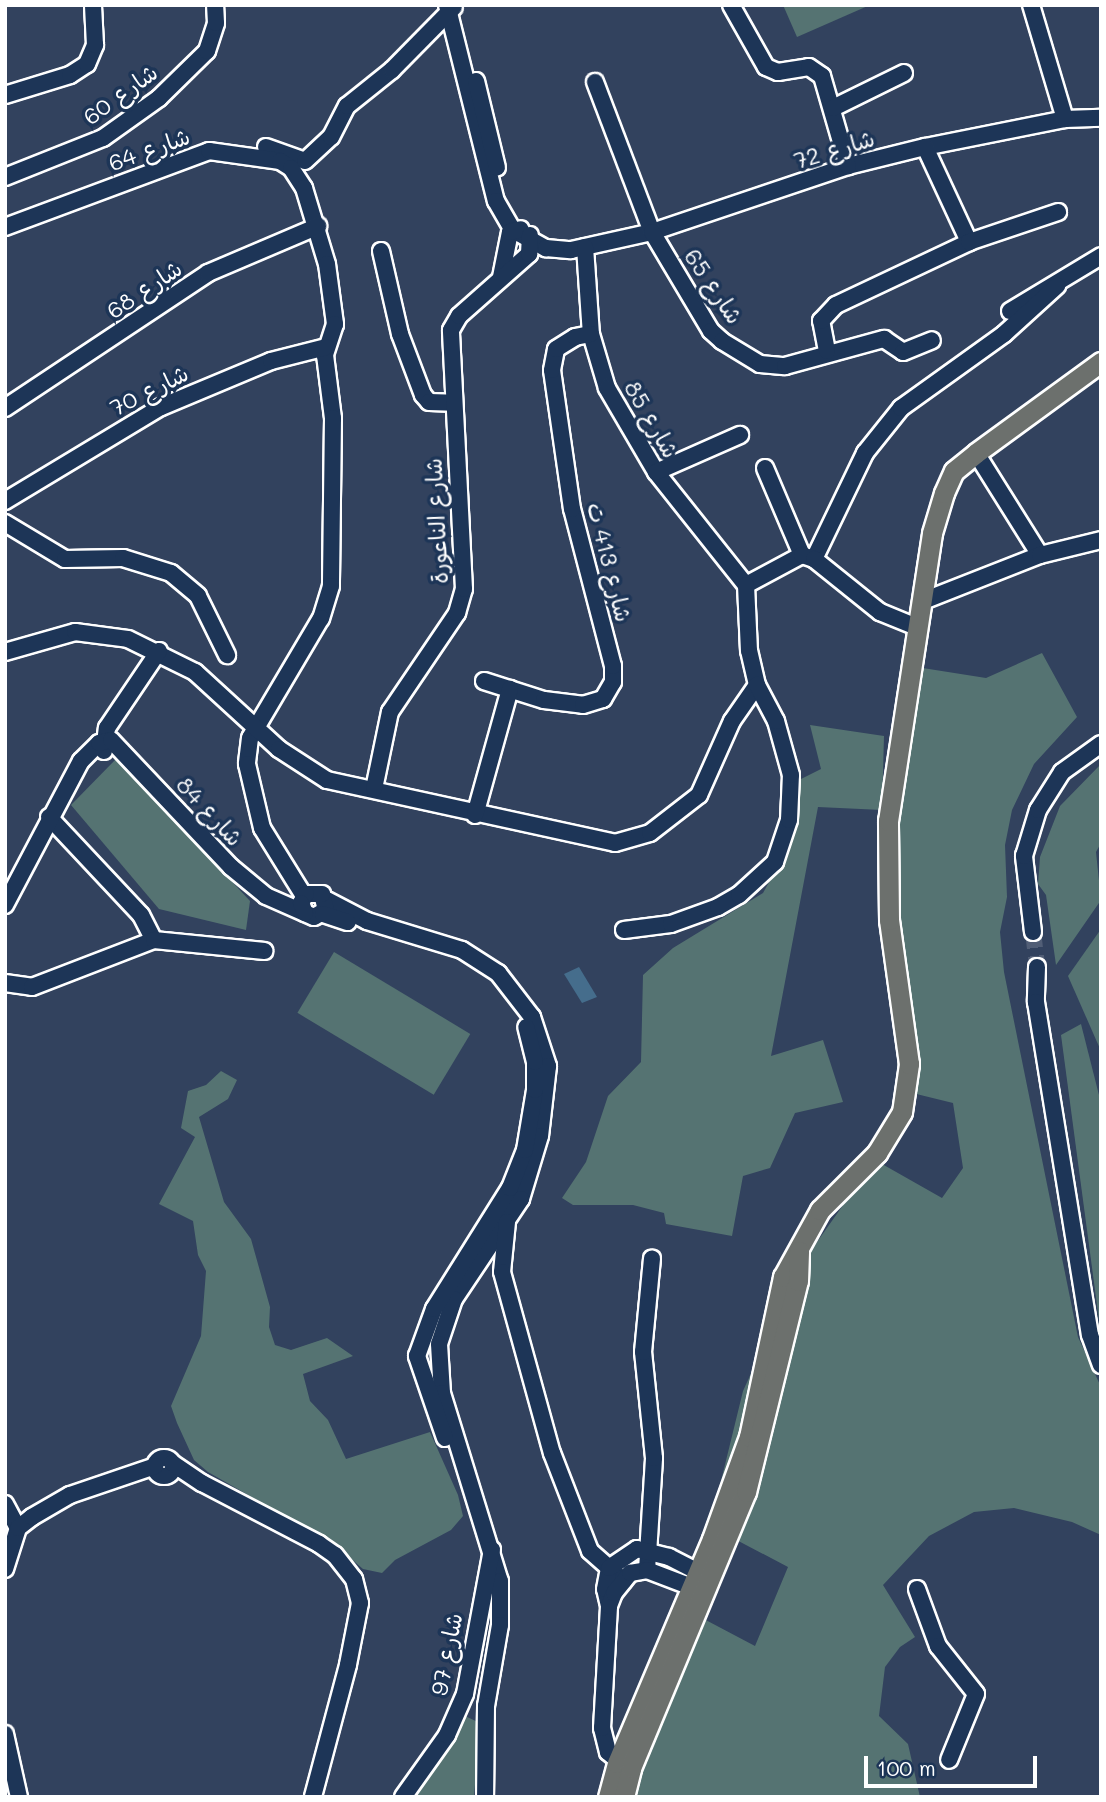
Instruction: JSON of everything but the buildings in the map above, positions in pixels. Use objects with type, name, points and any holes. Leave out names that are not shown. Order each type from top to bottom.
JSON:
[{"type":"main road","points":[[608,1797],[701,1582],[746,1492],[777,1376],[798,1281],[799,1245],[820,1210],[887,1141],[902,1112],[909,1064],[886,865],[895,764],[919,628],[932,533],[944,493],[954,471],[1101,362]]},
{"type":"main road","points":[[624,1765],[624,1797]]},
{"type":"street","points":[[5,95],[70,75],[87,64],[95,45],[93,5]]},
{"type":"street","name":"شارع 60","points":[[5,177],[103,138],[159,98],[207,51],[216,23],[215,5]]},
{"type":"street","points":[[1031,5],[1065,119]]},
{"type":"street","points":[[230,152],[274,148],[304,161],[331,137],[347,106],[392,70],[452,6]]},
{"type":"street","points":[[452,6],[476,129],[504,215],[520,245]]},
{"type":"street","points":[[452,6],[520,245]]},
{"type":"street","points":[[739,12],[766,67],[778,72],[816,69],[832,108],[848,166]]},
{"type":"street","points":[[832,108],[904,74]]},
{"type":"street","name":"شارع 65","points":[[596,82],[652,232],[711,331],[722,341],[772,366],[884,339],[903,352],[932,340]]},
{"type":"street","name":"شارع 72","points":[[520,245],[582,248],[652,232],[848,166],[925,147],[1065,119],[1101,118]]},
{"type":"street","points":[[925,147],[969,242]]},
{"type":"street","name":"شارع 64","points":[[5,227],[209,151],[266,156],[291,168],[304,188],[317,226],[335,324],[327,347],[334,487],[331,586],[312,635],[255,729],[247,764],[253,804],[281,862],[300,873],[313,902]]},
{"type":"street","points":[[827,351],[821,321],[825,312],[969,242],[1058,212]]},
{"type":"street","name":"شارع 68","points":[[5,408],[208,273],[317,226]]},
{"type":"street","points":[[520,245],[582,248]]},
{"type":"street","name":"شارع الناعورة","points":[[374,789],[390,712],[462,601],[464,567],[451,330],[459,316],[500,279],[520,245]]},
{"type":"street","name":"شارع 85","points":[[582,248],[591,334],[607,388],[656,472],[746,585]]},
{"type":"street","points":[[381,251],[400,334],[423,395],[429,402],[453,402]]},
{"type":"street","points":[[1010,312],[1057,286],[1101,256]]},
{"type":"street","points":[[624,930],[671,923],[718,907],[740,895],[775,862],[789,820],[790,775],[776,721],[757,685],[749,651],[746,585],[808,557],[865,453],[901,408],[1003,334],[1057,286]]},
{"type":"street","name":"شارع 413 ت","points":[[484,681],[544,700],[583,705],[603,699],[613,682],[611,656],[572,509],[552,370],[555,349],[575,337],[591,334]]},
{"type":"street","name":"شارع 70","points":[[5,501],[161,407],[271,361],[327,347]]},
{"type":"street","points":[[656,472],[740,435]]},
{"type":"street","points":[[976,453],[1040,555]]},
{"type":"street","points":[[765,468],[808,557],[880,612],[919,628]]},
{"type":"street","points":[[5,523],[65,559],[123,558],[171,572],[198,596],[227,655]]},
{"type":"street","points":[[923,601],[1040,555],[1101,540]]},
{"type":"street","points":[[5,652],[75,632],[128,639],[159,651],[195,672],[255,729],[309,771],[341,785],[374,789],[595,842],[615,843],[650,833],[699,795],[732,721],[757,685]]},
{"type":"street","points":[[104,746],[107,728],[159,651]]},
{"type":"street","points":[[475,815],[510,689]]},
{"type":"street","points":[[1033,932],[1024,856],[1038,810],[1062,772],[1101,744]]},
{"type":"street","name":"شارع 84","points":[[5,905],[81,761],[104,746],[125,751],[231,867],[266,896],[313,902],[444,951],[489,978],[521,1015],[530,1037],[541,1091]]},
{"type":"street","points":[[50,817],[141,915],[154,940]]},
{"type":"street","points":[[5,983],[32,987],[154,940],[264,951]]},
{"type":"street","points":[[1037,967],[1036,1002],[1090,1335],[1101,1365]]},
{"type":"street","points":[[485,1797],[486,1706],[499,1625],[500,1581],[449,1419],[438,1356],[443,1321],[507,1222],[531,1170],[541,1091]]},
{"type":"street","points":[[491,1552],[416,1356],[434,1309],[518,1170],[541,1091]]},
{"type":"street","points":[[507,1222],[502,1272],[567,1499],[590,1551],[608,1570],[634,1575],[674,1568]]},
{"type":"street","points":[[609,1606],[634,1575],[648,1548],[654,1458],[643,1329],[652,1258]]},
{"type":"street","points":[[482,1259],[502,1272]]},
{"type":"street","points":[[5,1569],[18,1528],[49,1506],[98,1486],[164,1469],[202,1483],[319,1544],[348,1568],[358,1589],[348,1665],[313,1797]]},
{"type":"street","points":[[5,1504],[18,1528]]},
{"type":"street","points":[[648,1548],[674,1568],[701,1582]]},
{"type":"street","points":[[624,1765],[608,1752],[602,1728],[609,1606],[608,1570],[621,1556],[648,1548]]},
{"type":"street","name":"شارع 97","points":[[403,1797],[447,1735],[465,1695],[491,1552]]},
{"type":"street","points":[[621,1556],[634,1575]]},
{"type":"street","points":[[917,1589],[938,1646],[976,1694],[949,1760]]},
{"type":"street","points":[[5,1734],[19,1797]]},
{"type":"green space","points":[[783,5],[870,5],[797,37]]},
{"type":"green space","points":[[1042,653],[1077,717],[1034,764],[1012,810],[1005,845],[1007,897],[1000,932],[1004,972],[1078,1337],[1101,1387],[1101,1535],[1072,1522],[1014,1508],[974,1512],[929,1536],[883,1585],[915,1637],[900,1647],[885,1667],[879,1716],[908,1744],[920,1797],[599,1797],[683,1608],[755,1646],[788,1567],[710,1526],[743,1391],[800,1266],[875,1160],[942,1198],[963,1168],[953,1103],[896,1089],[898,1045],[886,942],[910,666],[986,678]]},
{"type":"green space","points":[[810,725],[884,736],[882,810],[818,807],[771,1056],[823,1040],[843,1102],[795,1113],[770,1168],[743,1176],[732,1236],[666,1224],[664,1213],[633,1205],[573,1205],[562,1198],[586,1162],[608,1096],[641,1062],[643,975],[673,948],[763,893],[788,848],[798,810],[795,782],[821,769]]},
{"type":"green space","points":[[117,758],[250,901],[246,930],[159,909],[71,805]]},
{"type":"green space","points":[[1101,764],[1101,843],[1096,852],[1101,900],[1056,965],[1046,895],[1038,884],[1040,857],[1060,806]]},
{"type":"green space","points":[[1101,929],[1101,1051],[1068,976]]},
{"type":"green space","points":[[334,952],[470,1034],[434,1095],[297,1013]]},
{"type":"green space","points":[[1081,1024],[1101,1103],[1101,1335],[1061,1035]]},
{"type":"green space","points":[[221,1071],[237,1080],[228,1099],[199,1117],[224,1202],[251,1239],[270,1307],[269,1327],[275,1345],[291,1350],[327,1338],[353,1356],[303,1374],[310,1401],[328,1420],[346,1459],[430,1432],[458,1495],[463,1516],[451,1530],[395,1560],[382,1573],[363,1569],[334,1544],[208,1472],[194,1460],[171,1406],[201,1336],[206,1271],[198,1255],[193,1221],[159,1204],[195,1137],[181,1128],[188,1091],[206,1085]]},
{"type":"green space","points":[[465,1716],[480,1723],[474,1797],[412,1797]]},
{"type":"water","points":[[579,967],[597,997],[582,1003],[564,974]]},
{"type":"tunnel","points":[[1033,932],[1037,967]]}]
